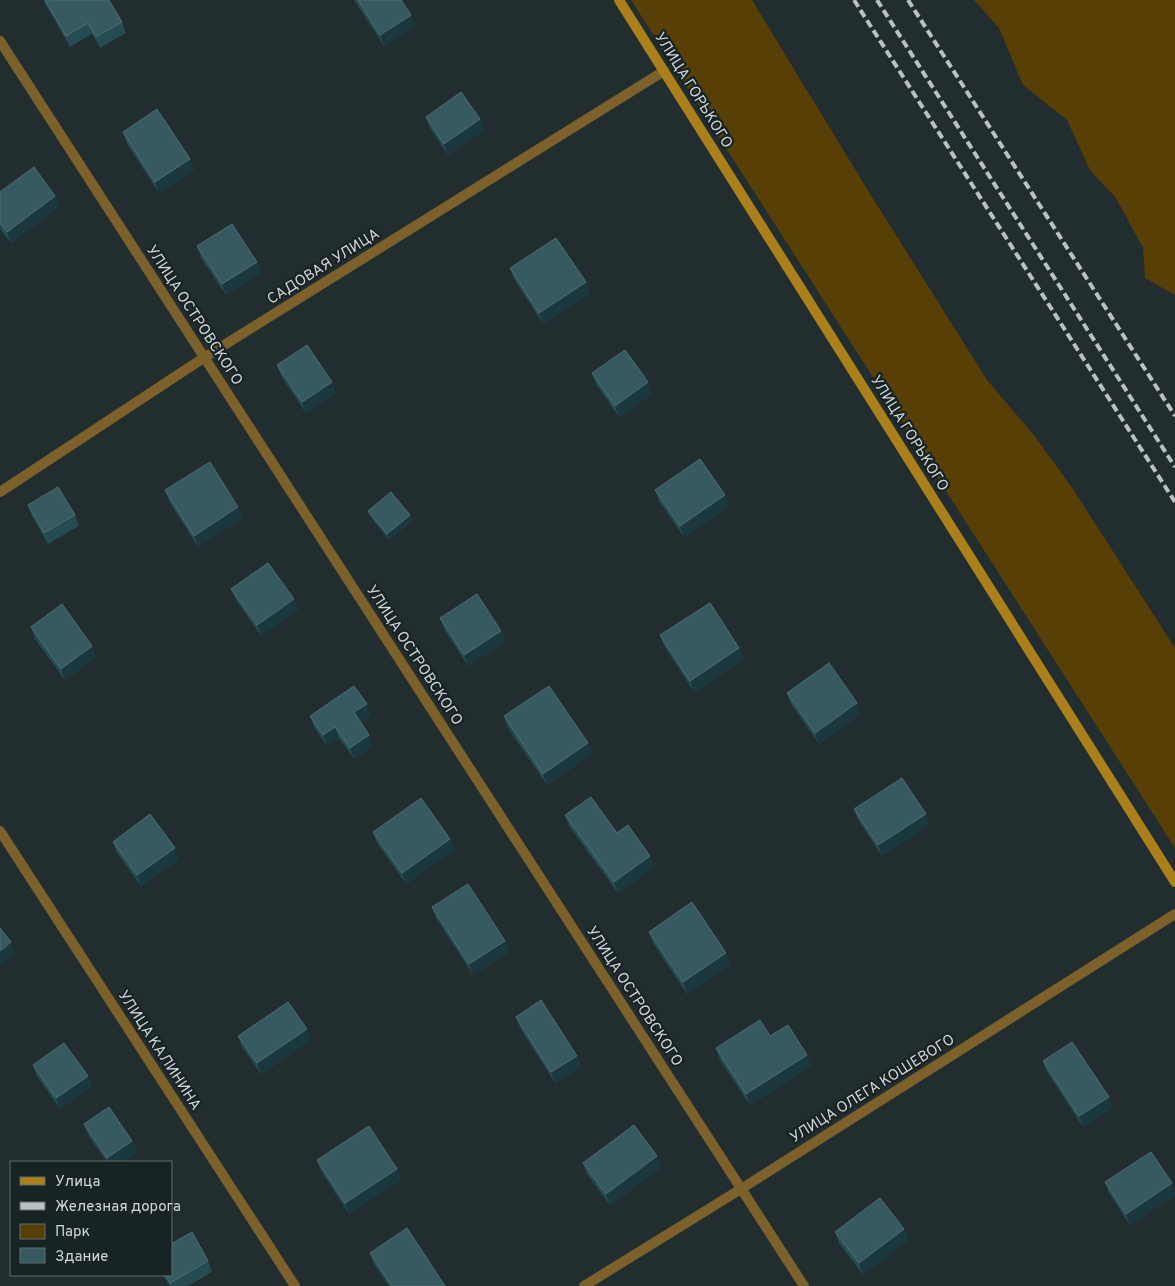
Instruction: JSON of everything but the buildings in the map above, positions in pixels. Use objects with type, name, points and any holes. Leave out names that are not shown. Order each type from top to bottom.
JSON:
[{"type":"street","name":"УЛИЦА ГОРЬКОГО","points":[[619,0],[1175,882]]},
{"type":"street","name":"УЛИЦА ОСТРОВСКОГО","points":[[0,41],[804,1286]]},
{"type":"street","name":"САДОВАЯ УЛИЦА","points":[[0,492],[205,357],[664,71]]},
{"type":"street","name":"УЛИЦА КАЛИНИНА","points":[[0,831],[295,1286]]},
{"type":"street","name":"УЛИЦА ОЛЕГА КОШЕВОГО","points":[[584,1286],[1175,914]]},
{"type":"green space","points":[[631,0],[752,0],[867,189],[987,380],[1033,434],[1073,489],[1175,648],[1175,848]]},
{"type":"green space","points":[[974,0],[1175,0],[1175,295],[1145,278],[1143,248],[1116,198],[1090,170],[1067,120],[1023,85],[999,28]]},
{"type":"railway","points":[[854,0],[1175,502]]},
{"type":"railway","points":[[877,0],[1175,467]]},
{"type":"railway","points":[[908,0],[1175,416]]}]
